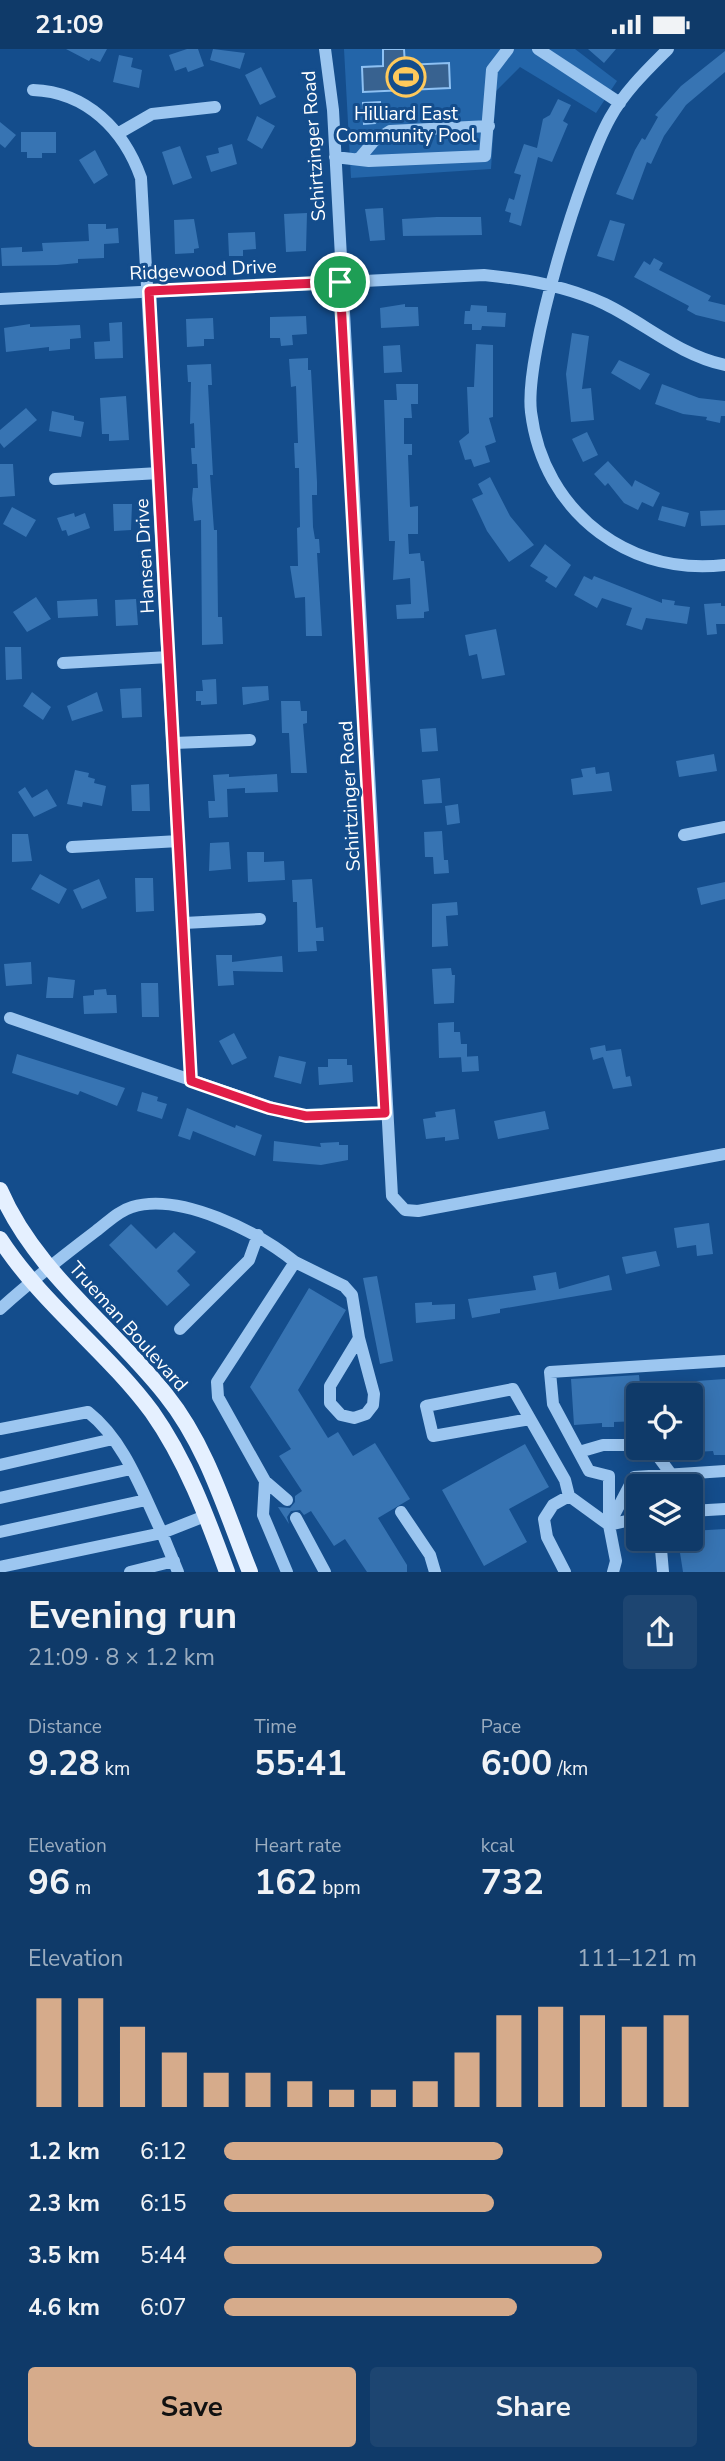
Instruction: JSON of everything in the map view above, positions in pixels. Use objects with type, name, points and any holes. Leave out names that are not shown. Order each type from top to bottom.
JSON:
[{"type":"main road","name":"Trueman Boulevard","points":[[0,1190],[9,1210],[47,1266],[120,1341],[168,1397],[203,1454],[250,1572]]},
{"type":"main road","name":"Trueman Boulevard","points":[[0,1239],[30,1282],[151,1412],[183,1463],[227,1572]]},
{"type":"street","name":"Schirtzinger Road","points":[[325,49],[335,157],[390,1191],[395,1202],[411,1211],[725,1154]]},
{"type":"street","points":[[335,157],[358,160],[485,156],[492,70],[508,49]]},
{"type":"street","points":[[538,49],[620,103]]},
{"type":"street","points":[[668,49],[641,76],[609,120],[580,191],[533,363],[531,411],[540,453],[562,495],[593,527],[633,553],[679,566],[725,565]]},
{"type":"street","name":"Hansen Drive","points":[[33,90],[43,90],[85,105],[120,133],[141,178],[191,1081]]},
{"type":"street","points":[[120,133],[152,114],[215,107]]},
{"type":"street","points":[[358,160],[374,141],[390,131],[489,126]]},
{"type":"street","name":"Ridgewood Drive","points":[[0,299],[484,275],[553,286],[605,304],[677,348],[725,365]]},
{"type":"street","points":[[55,479],[159,473]]},
{"type":"street","points":[[63,663],[169,657]]},
{"type":"street","points":[[174,743],[250,740]]},
{"type":"street","points":[[684,835],[725,827]]},
{"type":"street","points":[[72,847],[179,841]]},
{"type":"street","points":[[184,923],[260,919]]},
{"type":"street","points":[[10,1018],[269,1108],[306,1116],[385,1113]]},
{"type":"street","points":[[0,1309],[47,1266],[121,1211],[143,1205],[168,1205],[225,1221],[258,1235],[295,1262],[344,1286],[352,1294],[359,1338],[374,1394],[373,1405],[366,1414],[354,1418],[341,1415],[330,1403],[330,1385],[359,1338]]},
{"type":"street","points":[[180,1329],[249,1260],[258,1235]]},
{"type":"street","points":[[287,1500],[265,1481],[218,1397],[217,1382],[295,1262]]},
{"type":"street","points":[[626,1477],[589,1471],[553,1404],[550,1372],[725,1361]]},
{"type":"street","points":[[530,1419],[433,1436],[426,1406],[513,1389],[565,1480],[569,1496],[609,1525],[626,1521]]},
{"type":"street","points":[[0,1429],[88,1412],[102,1423],[131,1469],[176,1567],[130,1572]]},
{"type":"street","points":[[0,1465],[113,1440]]},
{"type":"street","points":[[579,1452],[603,1445],[626,1445]]},
{"type":"street","points":[[661,1460],[671,1474],[725,1471]]},
{"type":"street","points":[[0,1498],[131,1469]]},
{"type":"street","points":[[609,1476],[609,1525],[616,1561],[612,1572]]},
{"type":"street","points":[[265,1481],[263,1515],[287,1572]]},
{"type":"street","points":[[609,1525],[626,1492]]},
{"type":"street","points":[[565,1572],[547,1537],[544,1519],[554,1505],[569,1496]]},
{"type":"street","points":[[0,1532],[146,1500]]},
{"type":"street","points":[[703,1510],[725,1509]]},
{"type":"street","points":[[401,1512],[430,1555],[435,1572]]},
{"type":"street","points":[[0,1570],[162,1533],[205,1516]]},
{"type":"street","points":[[296,1518],[325,1572]]},
{"type":"street","points":[[661,1551],[663,1572]]},
{"type":"shaded area","points":[[344,49],[575,49],[617,81],[596,113],[520,67],[496,91],[491,169],[351,178]]},
{"type":"shaded area","name":"Hilliard East Community Pool","points":[[383,49],[404,49],[405,65],[449,63],[450,88],[363,92],[362,67],[383,66]]},
{"type":"shaded area","points":[[380,102],[381,117],[375,123],[364,124],[363,103]]},
{"type":"building","points":[[66,49],[107,49],[100,62],[91,58],[89,61]]},
{"type":"building","points":[[187,49],[198,49],[204,66],[188,72],[186,67],[175,71],[169,55]]},
{"type":"building","points":[[213,49],[245,53],[240,69],[210,60]]},
{"type":"building","points":[[588,49],[616,49],[604,63]]},
{"type":"building","points":[[725,51],[725,72],[686,105],[664,136],[651,164],[647,162],[633,200],[616,194],[635,150],[642,138],[645,140],[658,117],[655,115],[681,86]]},
{"type":"building","points":[[119,55],[133,58],[131,67],[142,70],[139,88],[113,82]]},
{"type":"building","points":[[261,67],[276,97],[260,105],[245,75]]},
{"type":"building","points":[[558,99],[571,105],[563,121],[568,124],[552,162],[538,157],[521,226],[509,222],[511,213],[505,211],[509,198],[514,200],[521,175],[514,173],[524,144],[537,148],[543,119],[550,115]]},
{"type":"building","points":[[257,116],[275,126],[262,149],[247,140]]},
{"type":"building","points":[[0,122],[16,135],[5,148],[0,144]]},
{"type":"building","points":[[21,132],[56,132],[56,153],[42,153],[42,158],[27,158],[27,152],[21,152]]},
{"type":"building","points":[[232,144],[237,164],[211,172],[206,156],[219,153],[218,148]]},
{"type":"building","points":[[180,146],[192,178],[173,185],[162,152]]},
{"type":"building","points":[[95,150],[108,175],[94,184],[79,160]]},
{"type":"building","points":[[383,208],[385,240],[370,241],[365,209]]},
{"type":"building","points":[[307,213],[306,251],[286,252],[284,214]]},
{"type":"building","points":[[481,217],[482,235],[403,236],[402,219]]},
{"type":"building","points":[[194,219],[199,248],[194,249],[194,253],[175,254],[174,220]]},
{"type":"building","points":[[610,220],[625,224],[614,261],[597,256]]},
{"type":"building","points":[[88,224],[106,224],[106,229],[118,228],[119,243],[104,244],[104,258],[78,259],[78,263],[57,265],[2,266],[1,248],[22,247],[22,252],[43,251],[42,243],[89,241]]},
{"type":"building","points":[[255,232],[256,249],[243,250],[243,256],[229,256],[228,233]]},
{"type":"building","points":[[654,258],[663,263],[659,270],[711,296],[708,301],[725,305],[725,322],[696,315],[687,310],[689,306],[634,277],[644,261],[650,265]]},
{"type":"building","points":[[405,304],[405,307],[418,307],[419,326],[381,328],[380,308]]},
{"type":"building","points":[[471,305],[487,306],[487,312],[506,313],[505,327],[482,326],[481,330],[472,330],[472,324],[464,324],[465,311],[470,311]]},
{"type":"building","points":[[306,316],[307,334],[292,335],[293,345],[281,346],[280,338],[270,338],[270,317]]},
{"type":"building","points":[[213,318],[214,339],[204,339],[204,346],[187,347],[186,319]]},
{"type":"building","points":[[122,322],[123,358],[95,359],[94,342],[110,341],[109,323]]},
{"type":"building","points":[[30,324],[30,327],[80,325],[81,338],[70,339],[70,349],[49,351],[49,347],[6,352],[4,328]]},
{"type":"building","points":[[572,333],[589,336],[582,389],[591,388],[594,420],[571,422],[566,374]]},
{"type":"building","points":[[476,344],[493,345],[493,417],[489,418],[496,442],[485,446],[490,462],[474,467],[471,459],[465,460],[459,441],[469,433],[467,387],[474,387]]},
{"type":"building","points":[[400,345],[402,372],[384,373],[383,346]]},
{"type":"building","points":[[308,358],[308,370],[311,370],[317,482],[317,495],[312,495],[313,527],[315,539],[319,539],[320,553],[317,553],[322,636],[306,636],[305,597],[295,598],[290,566],[298,566],[297,528],[300,527],[299,468],[295,468],[294,443],[298,443],[296,386],[291,387],[289,359]]},
{"type":"building","points":[[619,360],[650,374],[640,390],[611,373]]},
{"type":"building","points":[[211,364],[212,385],[208,385],[213,475],[210,475],[214,530],[217,530],[218,617],[222,617],[223,644],[202,645],[201,520],[194,521],[192,499],[193,488],[198,488],[197,464],[192,464],[191,448],[195,448],[194,423],[190,424],[191,382],[188,382],[187,365]]},
{"type":"building","points":[[396,384],[418,384],[418,404],[411,404],[412,418],[404,418],[404,444],[412,444],[412,455],[408,455],[410,507],[418,506],[418,534],[408,534],[409,554],[420,553],[421,561],[424,561],[429,611],[424,612],[424,618],[397,619],[396,605],[411,604],[410,578],[393,580],[395,541],[389,541],[384,400],[397,400]]},
{"type":"building","points":[[662,384],[699,398],[725,401],[725,416],[721,416],[720,423],[706,420],[707,417],[683,414],[655,404]]},
{"type":"building","points":[[126,396],[129,440],[109,441],[109,434],[102,434],[100,398]]},
{"type":"building","points":[[26,408],[37,420],[4,448],[0,443],[0,430]]},
{"type":"building","points":[[52,411],[74,416],[74,420],[84,422],[81,437],[49,431]]},
{"type":"building","points":[[587,432],[598,455],[583,462],[572,439]]},
{"type":"building","points":[[608,461],[632,487],[635,480],[660,493],[653,507],[642,502],[638,510],[624,503],[608,483],[605,486],[594,474]]},
{"type":"building","points":[[0,464],[13,464],[15,496],[0,497]]},
{"type":"building","points":[[490,477],[510,516],[534,545],[509,562],[487,531],[472,499],[483,494],[478,484]]},
{"type":"building","points":[[113,504],[132,504],[131,530],[114,531]]},
{"type":"building","points":[[662,506],[689,513],[685,527],[658,520]]},
{"type":"building","points":[[12,507],[36,520],[26,537],[3,524]]},
{"type":"building","points":[[725,510],[725,525],[701,526],[700,511]]},
{"type":"building","points":[[74,513],[75,517],[85,513],[90,528],[68,536],[66,530],[62,531],[57,518]]},
{"type":"building","points":[[545,544],[571,565],[556,588],[545,581],[548,577],[530,566]]},
{"type":"building","points":[[584,576],[592,580],[594,576],[662,603],[662,599],[675,601],[674,605],[690,607],[687,624],[646,618],[642,630],[626,625],[632,608],[602,598],[597,608],[574,595]]},
{"type":"building","points":[[36,597],[51,619],[27,632],[13,612]]},
{"type":"building","points":[[97,599],[98,616],[58,618],[57,601]]},
{"type":"building","points":[[136,599],[138,625],[116,626],[115,600]]},
{"type":"building","points":[[721,603],[721,606],[725,606],[725,624],[716,624],[717,634],[707,635],[704,604]]},
{"type":"building","points":[[496,629],[505,675],[482,679],[477,654],[469,656],[465,635]]},
{"type":"building","points":[[5,647],[21,647],[22,679],[6,680]]},
{"type":"building","points":[[216,679],[217,704],[201,705],[201,701],[196,701],[196,691],[203,691],[202,680]]},
{"type":"building","points":[[268,686],[269,700],[243,705],[242,687]]},
{"type":"building","points":[[141,688],[142,717],[122,718],[120,689]]},
{"type":"building","points":[[32,692],[51,707],[43,720],[23,706]]},
{"type":"building","points":[[97,692],[103,711],[72,721],[67,706]]},
{"type":"building","points":[[281,701],[300,701],[301,711],[307,711],[307,723],[303,724],[307,773],[291,773],[289,733],[282,733]]},
{"type":"building","points":[[436,728],[438,751],[422,752],[420,729]]},
{"type":"building","points":[[714,754],[717,771],[679,777],[676,761]]},
{"type":"building","points":[[595,767],[596,774],[609,772],[612,791],[573,795],[571,779],[583,777],[581,769]]},
{"type":"building","points":[[75,770],[89,773],[88,777],[95,779],[94,783],[106,786],[102,806],[83,802],[82,807],[67,804]]},
{"type":"building","points":[[229,774],[229,777],[277,774],[278,792],[245,793],[245,788],[227,789],[228,817],[209,818],[208,801],[215,801],[213,775]]},
{"type":"building","points":[[440,778],[442,803],[424,804],[422,780]]},
{"type":"building","points":[[149,784],[150,811],[132,811],[131,785]]},
{"type":"building","points":[[25,787],[32,798],[47,789],[57,806],[34,817],[18,792]]},
{"type":"building","points":[[458,804],[460,823],[447,825],[445,806]]},
{"type":"building","points":[[442,831],[444,860],[448,860],[449,873],[434,874],[433,857],[425,857],[424,832]]},
{"type":"building","points":[[12,834],[28,834],[32,861],[12,862]]},
{"type":"building","points":[[229,842],[231,869],[209,871],[210,843]]},
{"type":"building","points":[[247,852],[264,852],[264,862],[284,861],[285,880],[248,882]]},
{"type":"building","points":[[40,874],[67,889],[59,904],[31,889]]},
{"type":"building","points":[[135,878],[153,878],[154,911],[136,912]]},
{"type":"building","points":[[99,879],[107,898],[82,909],[73,890]]},
{"type":"building","points":[[312,879],[316,928],[323,927],[324,941],[316,941],[317,951],[298,952],[297,902],[293,902],[292,880]]},
{"type":"building","points":[[725,882],[725,899],[701,905],[697,888]]},
{"type":"building","points":[[457,902],[458,915],[446,916],[448,946],[432,947],[432,904]]},
{"type":"building","points":[[216,955],[232,955],[232,962],[282,956],[283,972],[233,971],[234,985],[218,986]]},
{"type":"building","points":[[31,962],[32,984],[6,986],[4,964]]},
{"type":"building","points":[[451,968],[452,975],[455,975],[454,1003],[434,1004],[432,969]]},
{"type":"building","points":[[48,977],[75,980],[73,998],[46,998]]},
{"type":"building","points":[[141,983],[158,983],[159,1017],[142,1017]]},
{"type":"building","points":[[106,989],[107,995],[116,995],[117,1013],[84,1014],[83,996],[94,995],[94,990]]},
{"type":"building","points":[[454,1022],[454,1032],[460,1032],[461,1044],[467,1044],[467,1057],[439,1058],[438,1023]]},
{"type":"building","points":[[234,1033],[247,1058],[232,1065],[219,1041]]},
{"type":"building","points":[[605,1045],[606,1051],[621,1049],[626,1077],[630,1076],[632,1086],[613,1089],[603,1057],[593,1060],[590,1048]]},
{"type":"building","points":[[17,1054],[125,1088],[117,1106],[80,1091],[78,1095],[12,1073]]},
{"type":"building","points":[[279,1056],[306,1062],[301,1084],[274,1077]]},
{"type":"building","points":[[478,1056],[479,1071],[462,1072],[461,1057]]},
{"type":"building","points":[[328,1059],[347,1059],[347,1065],[352,1065],[353,1082],[319,1085],[318,1067],[328,1067]]},
{"type":"building","points":[[142,1092],[158,1097],[157,1101],[167,1104],[162,1119],[137,1111]]},
{"type":"building","points":[[187,1108],[235,1128],[236,1125],[262,1135],[255,1156],[193,1131],[190,1140],[178,1136]]},
{"type":"building","points":[[455,1109],[459,1139],[426,1139],[423,1119],[436,1117],[435,1112]]},
{"type":"building","points":[[545,1111],[549,1129],[498,1139],[494,1121]]},
{"type":"building","points":[[274,1141],[321,1147],[320,1143],[339,1142],[339,1145],[348,1145],[348,1160],[321,1165],[273,1161]]},
{"type":"building","points":[[709,1223],[713,1254],[697,1256],[696,1245],[677,1248],[674,1228]]},
{"type":"building","points":[[131,1224],[156,1249],[174,1232],[196,1252],[177,1271],[190,1285],[167,1306],[109,1245]]},
{"type":"building","points":[[656,1251],[660,1266],[626,1274],[622,1257]]},
{"type":"building","points":[[556,1272],[559,1289],[609,1275],[612,1290],[500,1309],[500,1313],[472,1318],[468,1299],[536,1290],[533,1276]]},
{"type":"building","points":[[377,1276],[393,1361],[380,1364],[363,1278]]},
{"type":"building","points":[[309,1288],[346,1310],[298,1390],[328,1438],[338,1432],[353,1456],[375,1443],[410,1499],[378,1518],[407,1565],[407,1572],[367,1572],[345,1539],[334,1546],[311,1511],[304,1515],[300,1510],[291,1511],[287,1517],[289,1524],[278,1507],[290,1508],[295,1502],[295,1496],[302,1491],[279,1456],[291,1449],[250,1387]]},
{"type":"building","points":[[432,1302],[432,1305],[455,1304],[455,1319],[416,1323],[415,1303]]},
{"type":"building","points":[[639,1375],[640,1383],[626,1383],[626,1422],[614,1422],[614,1427],[602,1427],[602,1423],[574,1425],[571,1379]]},
{"type":"building","points":[[725,1379],[725,1455],[714,1455],[713,1451],[703,1452],[703,1383],[668,1383]]},
{"type":"building","points":[[525,1444],[549,1487],[509,1509],[527,1542],[484,1566],[442,1490]]},
{"type":"building","points":[[725,1529],[725,1572],[683,1572],[680,1551],[703,1551],[703,1530]]},
{"type":"place","name":"Hilliard East Community Pool","points":[[406,77]]},
{"type":"route","points":[[340,282],[385,1113],[306,1116],[269,1108],[191,1081],[149,291],[340,282]]}]
